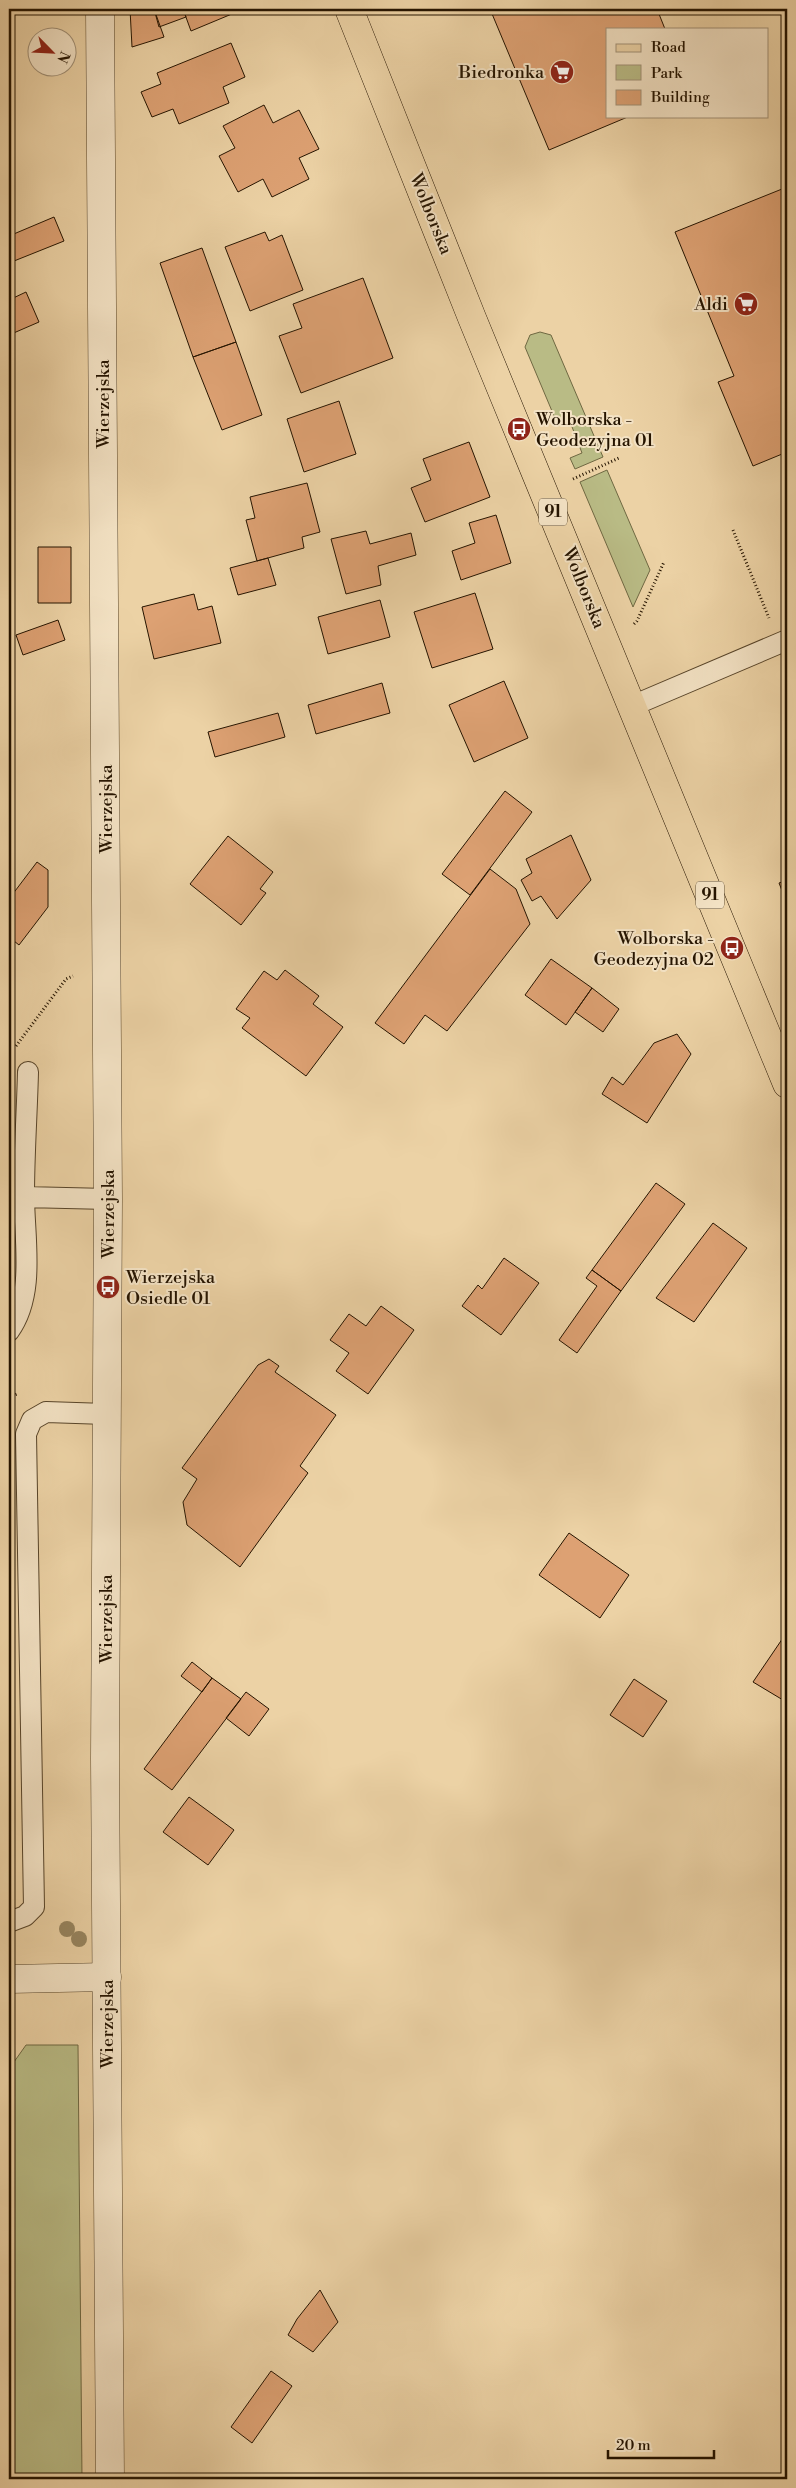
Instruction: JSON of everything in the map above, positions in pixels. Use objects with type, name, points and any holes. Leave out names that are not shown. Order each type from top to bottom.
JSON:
[{"type":"main road","name":"Wolborska","points":[[349,9],[472,318],[787,1084]]},
{"type":"street","name":"Wierzejska","points":[[100,9],[108,1199],[105,1759],[110,2479]]},
{"type":"street","points":[[9,1978],[107,1977]]},
{"type":"lane","points":[[632,706],[787,640]]},
{"type":"lane","points":[[9,1331],[15,1322],[21,1302],[26,1274],[24,1197],[28,1072]]},
{"type":"lane","points":[[24,1197],[108,1199]]},
{"type":"lane","points":[[9,1922],[24,1916],[34,1907],[26,1434],[32,1420],[46,1412],[106,1414]]},
{"type":"path","points":[[570,480],[618,458]]},
{"type":"path","points":[[733,530],[770,619]]},
{"type":"path","points":[[632,625],[638,621],[664,562]]},
{"type":"path","points":[[14,1048],[66,979],[71,977]]},
{"type":"green space","points":[[540,332],[551,335],[603,457],[575,469],[570,458],[582,453],[569,419],[557,423],[525,347],[530,335]]},
{"type":"green space","points":[[607,470],[650,570],[633,607],[580,482]]},
{"type":"green space","points":[[26,2045],[78,2045],[82,2479],[9,2479],[9,2069]]},
{"type":"building","points":[[130,9],[154,9],[164,37],[132,47]]},
{"type":"building","points":[[154,9],[183,9],[186,17],[159,27]]},
{"type":"building","points":[[183,9],[239,9],[239,11],[191,31]]},
{"type":"building","name":"Biedronka","points":[[490,9],[629,9],[630,11],[657,9],[665,28],[606,28],[606,118],[625,118],[549,150]]},
{"type":"building","points":[[231,43],[245,77],[223,87],[229,103],[179,124],[173,109],[152,117],[141,92],[161,84],[157,73]]},
{"type":"building","points":[[264,105],[273,123],[299,110],[319,149],[299,158],[309,179],[272,197],[263,179],[238,192],[219,156],[235,148],[223,126]]},
{"type":"building","name":"Aldi","points":[[787,187],[787,452],[753,466],[718,382],[734,376],[675,232]]},
{"type":"building","points":[[54,217],[64,241],[9,263],[9,236]]},
{"type":"building","points":[[265,232],[269,241],[282,235],[303,290],[250,311],[225,247]]},
{"type":"building","points":[[202,248],[236,342],[193,357],[160,263]]},
{"type":"building","points":[[363,278],[393,358],[301,393],[279,336],[302,328],[293,304]]},
{"type":"building","points":[[26,292],[39,322],[9,335],[9,300]]},
{"type":"building","points":[[236,342],[262,415],[222,430],[193,357]]},
{"type":"building","points":[[339,401],[356,454],[304,472],[287,419]]},
{"type":"building","points":[[469,442],[490,497],[425,522],[411,488],[431,480],[423,459]]},
{"type":"building","points":[[307,483],[320,532],[302,537],[304,548],[257,561],[246,520],[255,518],[250,497]]},
{"type":"building","points":[[496,515],[511,563],[461,580],[452,551],[475,543],[469,523]]},
{"type":"building","points":[[366,531],[370,544],[411,533],[416,555],[378,566],[381,585],[346,594],[331,539]]},
{"type":"building","points":[[38,547],[71,547],[71,603],[38,603]]},
{"type":"building","points":[[268,558],[276,585],[238,595],[230,568]]},
{"type":"building","points":[[475,593],[493,649],[432,668],[414,612]]},
{"type":"building","points":[[194,594],[198,610],[212,606],[221,643],[154,659],[142,607]]},
{"type":"building","points":[[380,600],[390,637],[328,654],[318,617]]},
{"type":"building","points":[[58,620],[65,640],[23,655],[16,635]]},
{"type":"building","points":[[504,681],[528,738],[474,762],[449,705]]},
{"type":"building","points":[[382,683],[390,713],[316,734],[308,705]]},
{"type":"building","points":[[278,713],[285,737],[215,757],[208,732]]},
{"type":"building","points":[[505,791],[532,812],[470,895],[442,874]]},
{"type":"building","points":[[571,835],[591,880],[557,919],[541,896],[532,901],[521,880],[532,873],[526,859]]},
{"type":"building","points":[[228,836],[273,872],[260,889],[266,893],[241,925],[190,884]]},
{"type":"building","points":[[37,862],[48,870],[48,907],[19,945],[14,941],[9,949],[9,899]]},
{"type":"building","points":[[490,869],[516,889],[530,924],[447,1031],[425,1015],[404,1044],[375,1023]]},
{"type":"building","points":[[787,880],[787,903],[779,883]]},
{"type":"building","points":[[551,959],[592,988],[566,1025],[525,995]]},
{"type":"building","points":[[285,970],[319,996],[313,1004],[343,1027],[306,1076],[242,1028],[250,1018],[236,1009],[264,971],[277,980]]},
{"type":"building","points":[[592,988],[619,1009],[603,1032],[575,1012]]},
{"type":"building","points":[[677,1034],[691,1054],[647,1123],[602,1094],[612,1077],[623,1085],[654,1043]]},
{"type":"building","points":[[656,1183],[685,1204],[621,1291],[592,1270]]},
{"type":"building","points":[[713,1223],[747,1248],[694,1322],[656,1298]]},
{"type":"building","points":[[504,1258],[539,1283],[501,1335],[462,1306],[478,1285],[482,1289]]},
{"type":"building","points":[[592,1270],[621,1291],[577,1353],[559,1340],[597,1286],[586,1278]]},
{"type":"building","points":[[381,1306],[414,1330],[368,1394],[336,1371],[349,1353],[330,1340],[349,1314],[366,1326]]},
{"type":"building","points":[[269,1359],[279,1366],[275,1372],[336,1415],[300,1466],[308,1473],[240,1567],[187,1525],[183,1502],[197,1479],[182,1468],[258,1365]]},
{"type":"building","points":[[569,1533],[629,1575],[600,1618],[539,1575]]},
{"type":"building","points":[[787,1632],[787,1694],[783,1700],[753,1682]]},
{"type":"building","points":[[192,1662],[212,1678],[202,1692],[181,1676]]},
{"type":"building","points":[[212,1678],[241,1699],[172,1790],[144,1769]]},
{"type":"building","points":[[634,1679],[667,1701],[643,1737],[610,1715]]},
{"type":"building","points":[[246,1692],[269,1709],[249,1736],[226,1718]]},
{"type":"building","points":[[189,1797],[234,1830],[208,1865],[163,1832]]},
{"type":"building","points":[[320,2290],[338,2322],[313,2352],[288,2335],[297,2319]]},
{"type":"building","points":[[271,2371],[292,2386],[252,2443],[231,2427]]},
{"type":"place","name":"Biedronka","points":[[562,72]]},
{"type":"place","name":"Aldi","points":[[746,304]]},
{"type":"place","name":"Wolborska - Geodezyjna 01","points":[[519,429]]},
{"type":"place","name":"Wolborska - Geodezyjna 02","points":[[732,948]]},
{"type":"place","name":"Wierzejska Osiedle 01","points":[[108,1287]]}]
